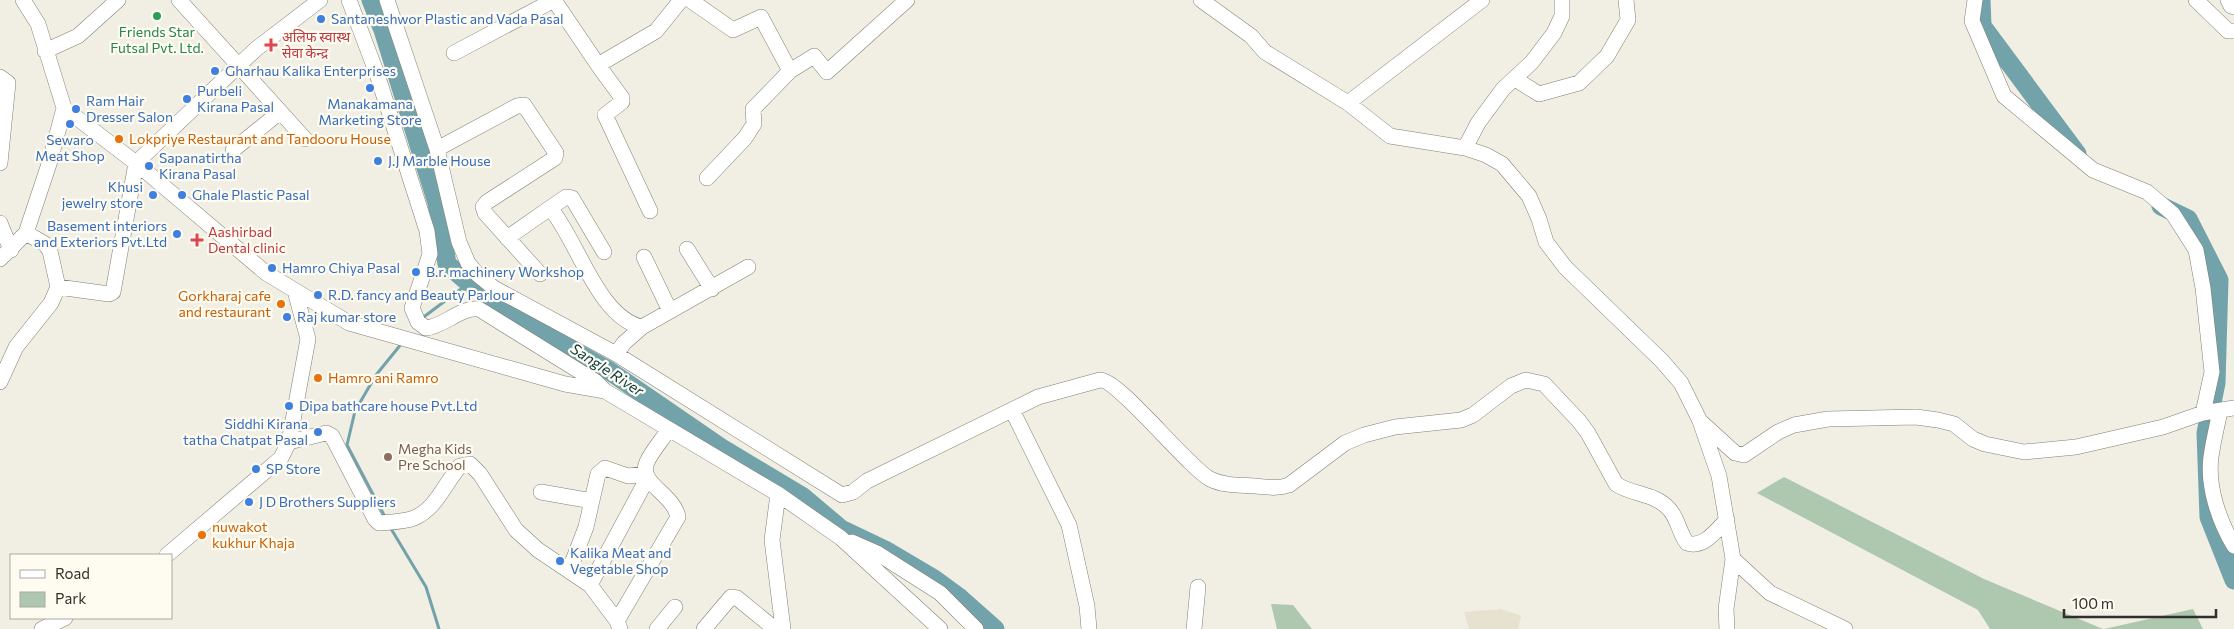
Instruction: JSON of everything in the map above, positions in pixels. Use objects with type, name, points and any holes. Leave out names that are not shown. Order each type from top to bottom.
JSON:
[{"type":"street","points":[[5,254],[26,233],[50,162],[64,108],[38,24],[23,0]]},
{"type":"street","points":[[45,51],[78,36],[118,0]]},
{"type":"street","points":[[179,0],[305,139]]},
{"type":"street","points":[[58,287],[109,294],[113,292],[136,163],[256,49],[320,0]]},
{"type":"street","points":[[349,0],[377,74],[427,231],[430,254],[412,308],[418,322],[426,328],[434,328],[470,308],[479,309],[595,381],[605,391],[778,494],[841,538],[940,629]]},
{"type":"street","points":[[387,0],[437,149],[459,242],[468,263],[478,275],[494,288],[616,354],[842,495],[853,492],[867,481],[1038,398],[1100,380],[1107,380],[1210,479],[1231,485],[1279,488],[1289,485],[1330,453],[1351,440],[1395,427],[1462,420],[1473,415],[1511,386],[1526,380],[1544,384],[1579,421],[1588,433],[1616,484],[1623,489],[1656,499],[1671,510],[1687,543],[1693,545],[1704,541],[1727,520]]},
{"type":"street","points":[[454,53],[554,0],[622,98],[622,102],[605,115],[650,211]]},
{"type":"street","points":[[598,65],[656,31],[681,0]]},
{"type":"street","points":[[690,0],[733,30],[761,17],[790,71]]},
{"type":"street","points":[[707,178],[745,138],[754,124],[753,109],[790,71],[814,56],[827,72],[907,0]]},
{"type":"street","points":[[1348,103],[1482,0]]},
{"type":"street","points":[[1466,148],[1478,123],[1503,89],[1516,79],[1532,62],[1554,33],[1562,16],[1562,0]]},
{"type":"street","points":[[1516,79],[1540,94],[1579,83],[1607,56],[1628,20],[1626,0]]},
{"type":"street","points":[[1975,0],[1972,21],[2004,96],[2093,170],[2147,192],[2173,214],[2196,250],[2204,288],[2216,411],[2210,459],[2212,490],[2226,532],[2234,546]]},
{"type":"street","points":[[2196,0],[2228,30],[2234,31]]},
{"type":"street","points":[[2228,0],[2234,6]]},
{"type":"street","points":[[1210,2],[1250,36],[1265,52],[1348,103],[1390,136],[1466,148],[1486,155],[1502,164],[1529,196],[1540,219],[1546,242],[1565,267],[1662,361],[1680,383],[1700,421],[1719,476],[1734,559],[1726,609],[1728,629]]},
{"type":"street","points":[[0,76],[8,83],[0,163]]},
{"type":"street","points":[[437,149],[517,106],[524,105],[531,113],[556,153],[555,158],[487,202],[483,207],[484,213],[540,274]]},
{"type":"street","points":[[64,108],[136,163],[260,268],[349,323],[565,384],[605,391]]},
{"type":"street","points":[[233,150],[280,112]]},
{"type":"street","points":[[507,238],[566,197],[572,198],[604,252]]},
{"type":"street","points":[[550,208],[594,283],[623,320],[642,327]]},
{"type":"street","points":[[0,223],[5,254]]},
{"type":"street","points":[[0,382],[16,347],[51,303],[58,287],[50,251],[45,244],[26,233]]},
{"type":"street","points":[[687,249],[712,289]]},
{"type":"street","points":[[644,257],[670,311]]},
{"type":"street","points":[[616,354],[624,343],[642,327],[748,268]]},
{"type":"street","points":[[168,554],[281,458],[290,442],[308,339],[295,291]]},
{"type":"street","points":[[1012,410],[1069,526],[1088,606],[1089,629]]},
{"type":"street","points":[[1700,421],[1735,453],[1744,455],[1778,432],[1794,425],[1828,419],[1892,417],[1916,417],[1954,424],[1973,439],[1985,444],[2024,452],[2076,447],[2123,437],[2216,411]]},
{"type":"street","points":[[590,585],[646,477],[646,464],[669,429]]},
{"type":"street","points":[[290,442],[326,433],[332,436],[375,519],[379,523],[408,520],[424,513],[433,504],[460,466],[470,464],[480,474],[516,530],[538,550],[569,571],[590,585],[619,625],[678,517],[676,509],[670,500],[646,477],[628,476],[605,468],[601,470],[598,474],[586,527],[569,571]]},
{"type":"street","points":[[541,492],[592,500]]},
{"type":"street","points":[[778,494],[772,540],[783,629]]},
{"type":"street","points":[[841,538],[877,553],[940,592],[976,629]]},
{"type":"street","points":[[1734,559],[1770,594],[1844,629]]},
{"type":"street","points":[[1194,629],[1198,587]]},
{"type":"street","points":[[704,629],[730,597],[737,598],[774,629]]},
{"type":"street","points":[[657,629],[675,607]]},
{"type":"street","points":[[42,629],[63,619]]},
{"type":"shaded area","points":[[1501,609],[1521,616],[1518,629],[1469,629],[1464,612]]},
{"type":"green space","points":[[1784,477],[1984,579],[2103,629],[1990,629],[1978,610],[1757,493]]},
{"type":"green space","points":[[1271,604],[1293,605],[1312,629],[1277,629]]},
{"type":"green space","points":[[2193,609],[2203,629],[2104,629]]},
{"type":"waterway","name":"Sangle River","points":[[371,0],[383,30],[437,203],[447,264],[469,283],[579,354],[608,370],[723,449],[803,497],[841,529],[885,550],[934,579],[960,598],[995,629]]},
{"type":"waterway","points":[[1981,0],[1982,26],[2077,154]]},
{"type":"waterway","points":[[2161,206],[2188,219],[2219,280],[2216,383],[2206,433],[2209,517],[2234,580]]},
{"type":"waterway","points":[[421,319],[469,283]]},
{"type":"waterway","points":[[385,517],[347,445],[355,411],[376,375],[402,343]]},
{"type":"waterway","points":[[390,527],[426,587],[439,629]]},
{"type":"place","name":"Friends Star Futsal Pvt. Ltd.","points":[[157,16]]},
{"type":"place","name":"Santaneshwor Plastic and Vada Pasal","points":[[321,19]]},
{"type":"place","name":"अलिफ स्वास्थ सेवा केन्द्र","points":[[271,45]]},
{"type":"place","name":"Gharhau Kalika Enterprises","points":[[215,71]]},
{"type":"place","name":"Manakamana Marketing Store","points":[[370,88]]},
{"type":"place","name":"Purbeli Kirana Pasal","points":[[187,99]]},
{"type":"place","name":"Ram Hair Dresser Salon","points":[[76,109]]},
{"type":"place","name":"Sewaro Meat Shop","points":[[70,124]]},
{"type":"place","name":"Lokpriye Restaurant and Tandooru House","points":[[119,139]]},
{"type":"place","name":"J.J Marble House","points":[[378,161]]},
{"type":"place","name":"Sapanatirtha Kirana Pasal","points":[[149,166]]},
{"type":"place","name":"Khusi jewelry store","points":[[153,195]]},
{"type":"place","name":"Ghale Plastic Pasal","points":[[182,195]]},
{"type":"place","name":"Basement interiors and Exteriors Pvt.Ltd","points":[[177,234]]},
{"type":"place","name":"Aashirbad Dental clinic","points":[[197,240]]},
{"type":"place","name":"Hamro Chiya Pasal","points":[[272,268]]},
{"type":"place","name":"B.r. machinery Workshop","points":[[416,272]]},
{"type":"place","name":"R.D. fancy and Beauty Parlour","points":[[318,295]]},
{"type":"place","name":"Gorkharaj cafe and restaurant","points":[[281,304]]},
{"type":"place","name":"Raj kumar store","points":[[287,317]]},
{"type":"place","name":"Hamro ani Ramro","points":[[318,378]]},
{"type":"place","name":"Dipa bathcare house Pvt.Ltd","points":[[289,406]]},
{"type":"place","name":"Siddhi Kirana tatha Chatpat Pasal","points":[[318,432]]},
{"type":"place","name":"Megha Kids Pre School","points":[[388,457]]},
{"type":"place","name":"SP Store","points":[[256,469]]},
{"type":"place","name":"J D Brothers Suppliers","points":[[249,502]]},
{"type":"place","name":"nuwakot kukhur Khaja","points":[[202,535]]},
{"type":"place","name":"Kalika Meat and Vegetable Shop","points":[[560,561]]}]
